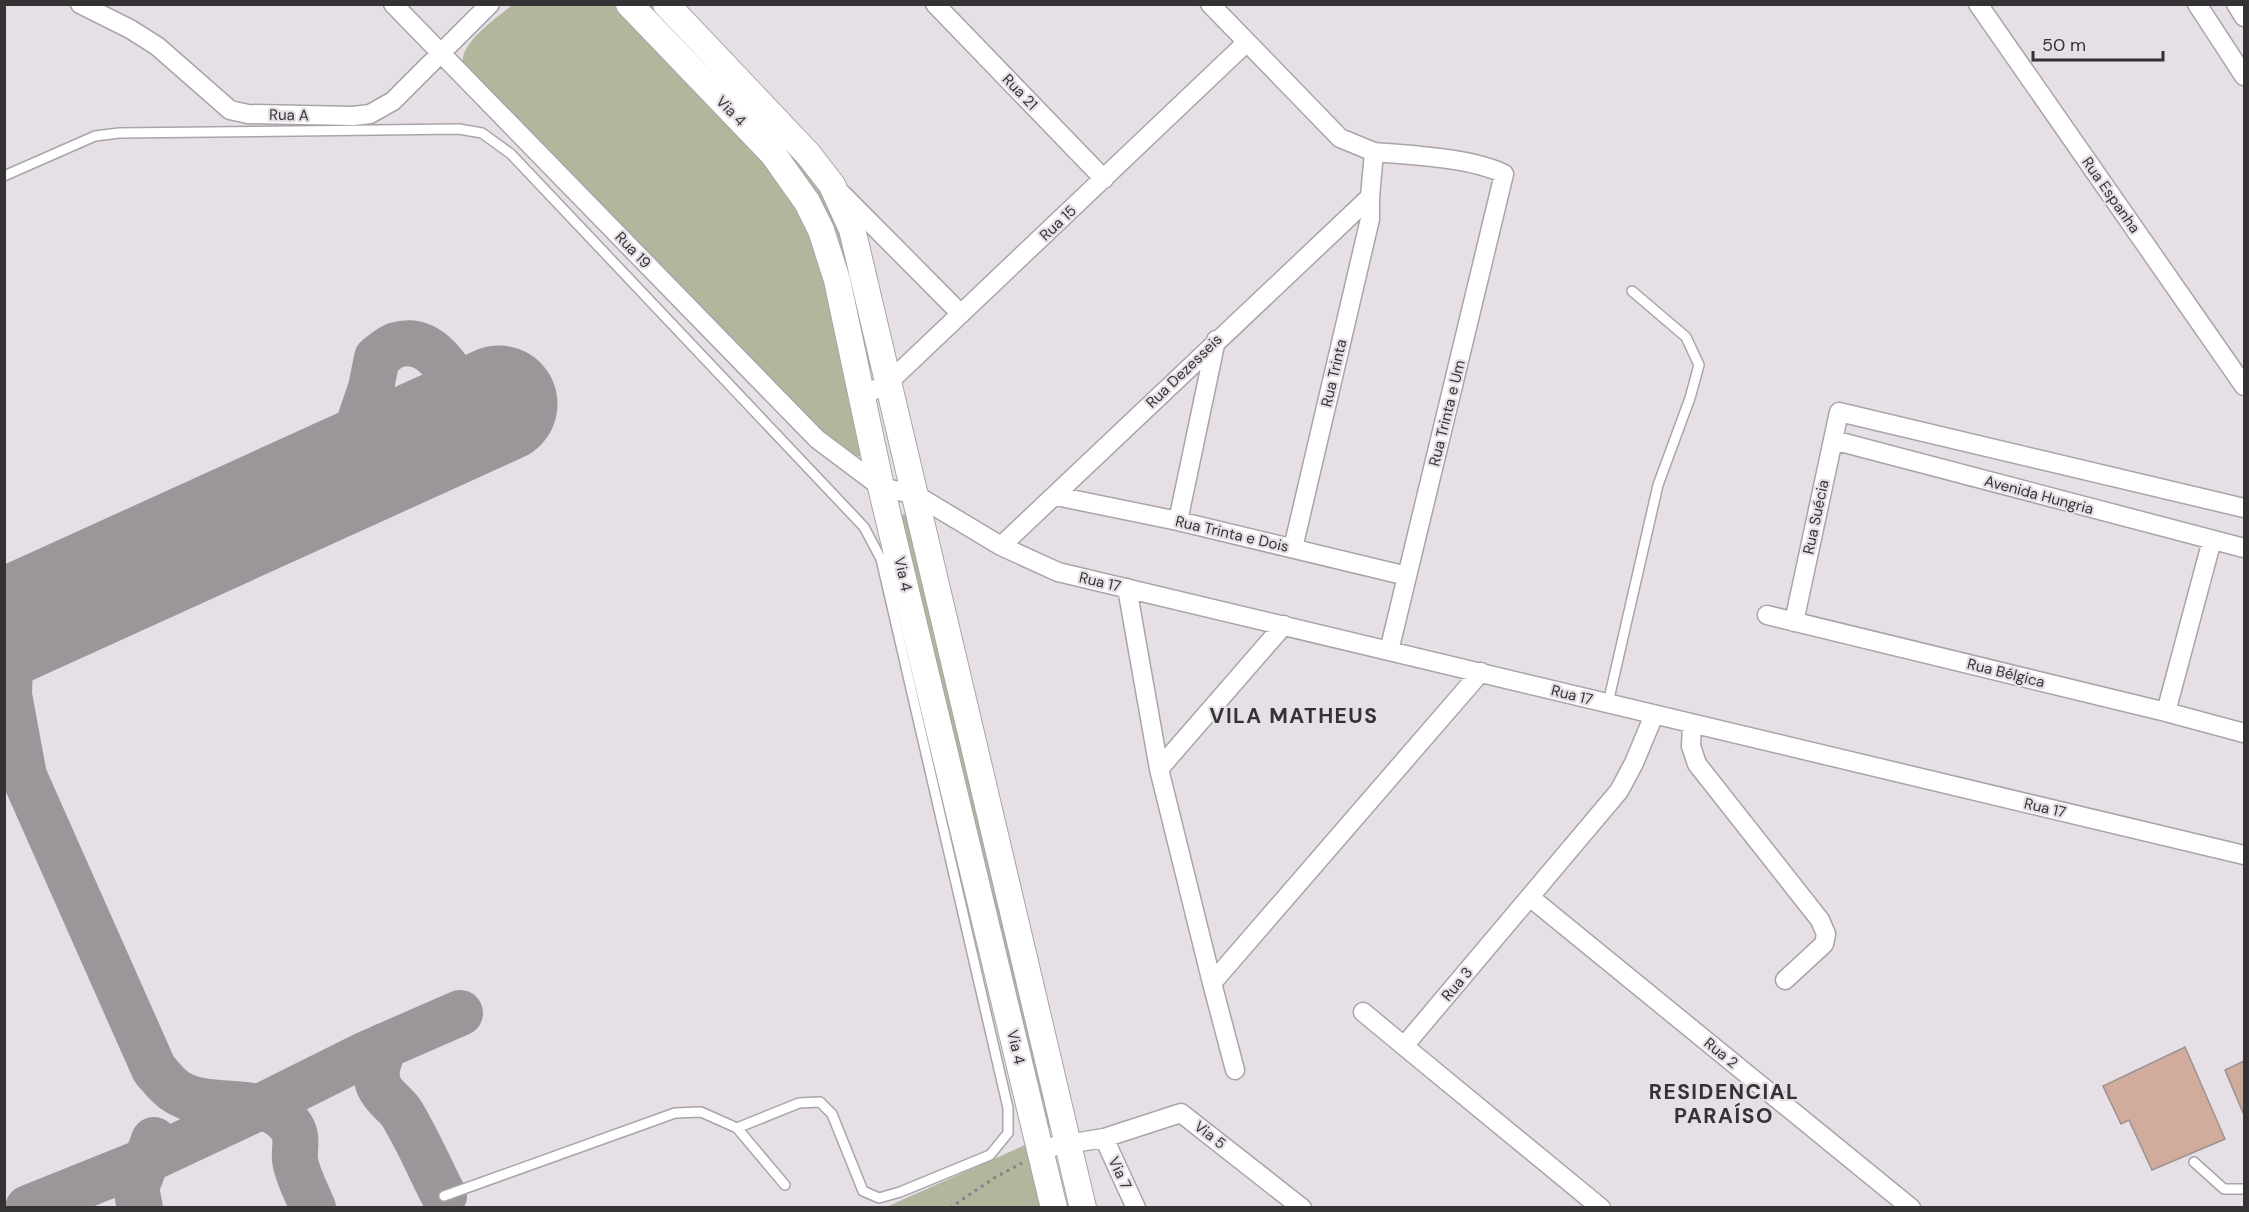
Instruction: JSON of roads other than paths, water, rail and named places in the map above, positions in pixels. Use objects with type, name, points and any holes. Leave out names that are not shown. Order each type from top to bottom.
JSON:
[{"type":"street","name":"Rua A","points":[[80,4],[130,29],[157,46],[230,110],[248,114],[353,116],[370,114],[393,101],[490,4]]},
{"type":"street","name":"Rua 19","points":[[393,4],[817,439],[881,486]]},
{"type":"street","name":"Via 4","points":[[629,4],[773,154],[807,202],[830,255],[863,396],[881,486],[1054,1208]]},
{"type":"street","name":"Via 4","points":[[666,4],[808,154],[832,185],[852,229],[1083,1208]]},
{"type":"street","name":"Rua 21","points":[[935,4],[1104,178]]},
{"type":"street","points":[[1210,4],[1340,138],[1374,152],[1370,197]]},
{"type":"street","name":"Rua Espanha","points":[[1978,4],[2244,386]]},
{"type":"street","points":[[2197,4],[2244,76]]},
{"type":"street","points":[[2236,4],[2244,17]]},
{"type":"street","name":"Rua 15","points":[[863,396],[889,382],[1247,42]]},
{"type":"street","name":"Rua Trinta e Um","points":[[1374,152],[1426,156],[1494,169],[1504,174],[1389,651]]},
{"type":"street","points":[[832,185],[961,314]]},
{"type":"street","name":"Rua Dezesseis","points":[[1001,546],[1056,496],[1216,340],[1370,197]]},
{"type":"street","name":"Rua Trinta","points":[[1293,548],[1370,219],[1370,197]]},
{"type":"street","points":[[1178,521],[1216,340]]},
{"type":"street","name":"Rua Suécia","points":[[1794,622],[1839,412],[2244,508]]},
{"type":"street","name":"Avenida Hungria","points":[[1833,440],[2244,548]]},
{"type":"street","name":"Rua 17","points":[[881,486],[916,495],[1001,546],[1058,572],[2244,855]]},
{"type":"street","name":"Rua Trinta e Dois","points":[[1056,496],[1178,521],[1407,576]]},
{"type":"street","points":[[2166,712],[2212,540]]},
{"type":"street","points":[[1127,588],[1160,769],[1235,1070]]},
{"type":"street","name":"Rua Bélgica","points":[[1767,615],[2244,733]]},
{"type":"street","points":[[1160,769],[1284,625]]},
{"type":"street","points":[[1212,983],[1481,672]]},
{"type":"street","name":"Rua 3","points":[[1404,1046],[1619,791],[1634,763],[1654,715]]},
{"type":"street","points":[[1692,724],[1691,746],[1697,764],[1820,920],[1826,934],[1824,944],[1785,980]]},
{"type":"street","name":"Rua 2","points":[[1531,898],[1911,1208]]},
{"type":"street","points":[[1363,1012],[1601,1208]]},
{"type":"street","name":"Via 5","points":[[1041,1153],[1055,1146],[1104,1138],[1181,1113],[1301,1207]]},
{"type":"street","name":"Via 7","points":[[1104,1138],[1136,1208]]},
{"type":"lane","points":[[4,176],[95,136],[119,133],[459,129],[482,133],[511,154],[864,527],[881,559],[1008,1107],[1008,1133],[990,1155],[900,1192],[879,1198],[863,1191],[832,1114],[820,1102],[799,1103],[737,1128]]},
{"type":"lane","points":[[1608,703],[1658,485],[1690,398],[1699,365],[1686,337],[1632,291]]},
{"type":"lane","points":[[444,1197],[675,1113],[701,1112],[737,1128],[784,1185]]},
{"type":"lane","points":[[2194,1162],[2224,1189],[2244,1189]]},
{"type":"district","name":"VILA MATHEUS","points":[[1294,716]]},
{"type":"district","name":"RESIDENCIAL PARAÍSO","points":[[1724,1104]]}]
